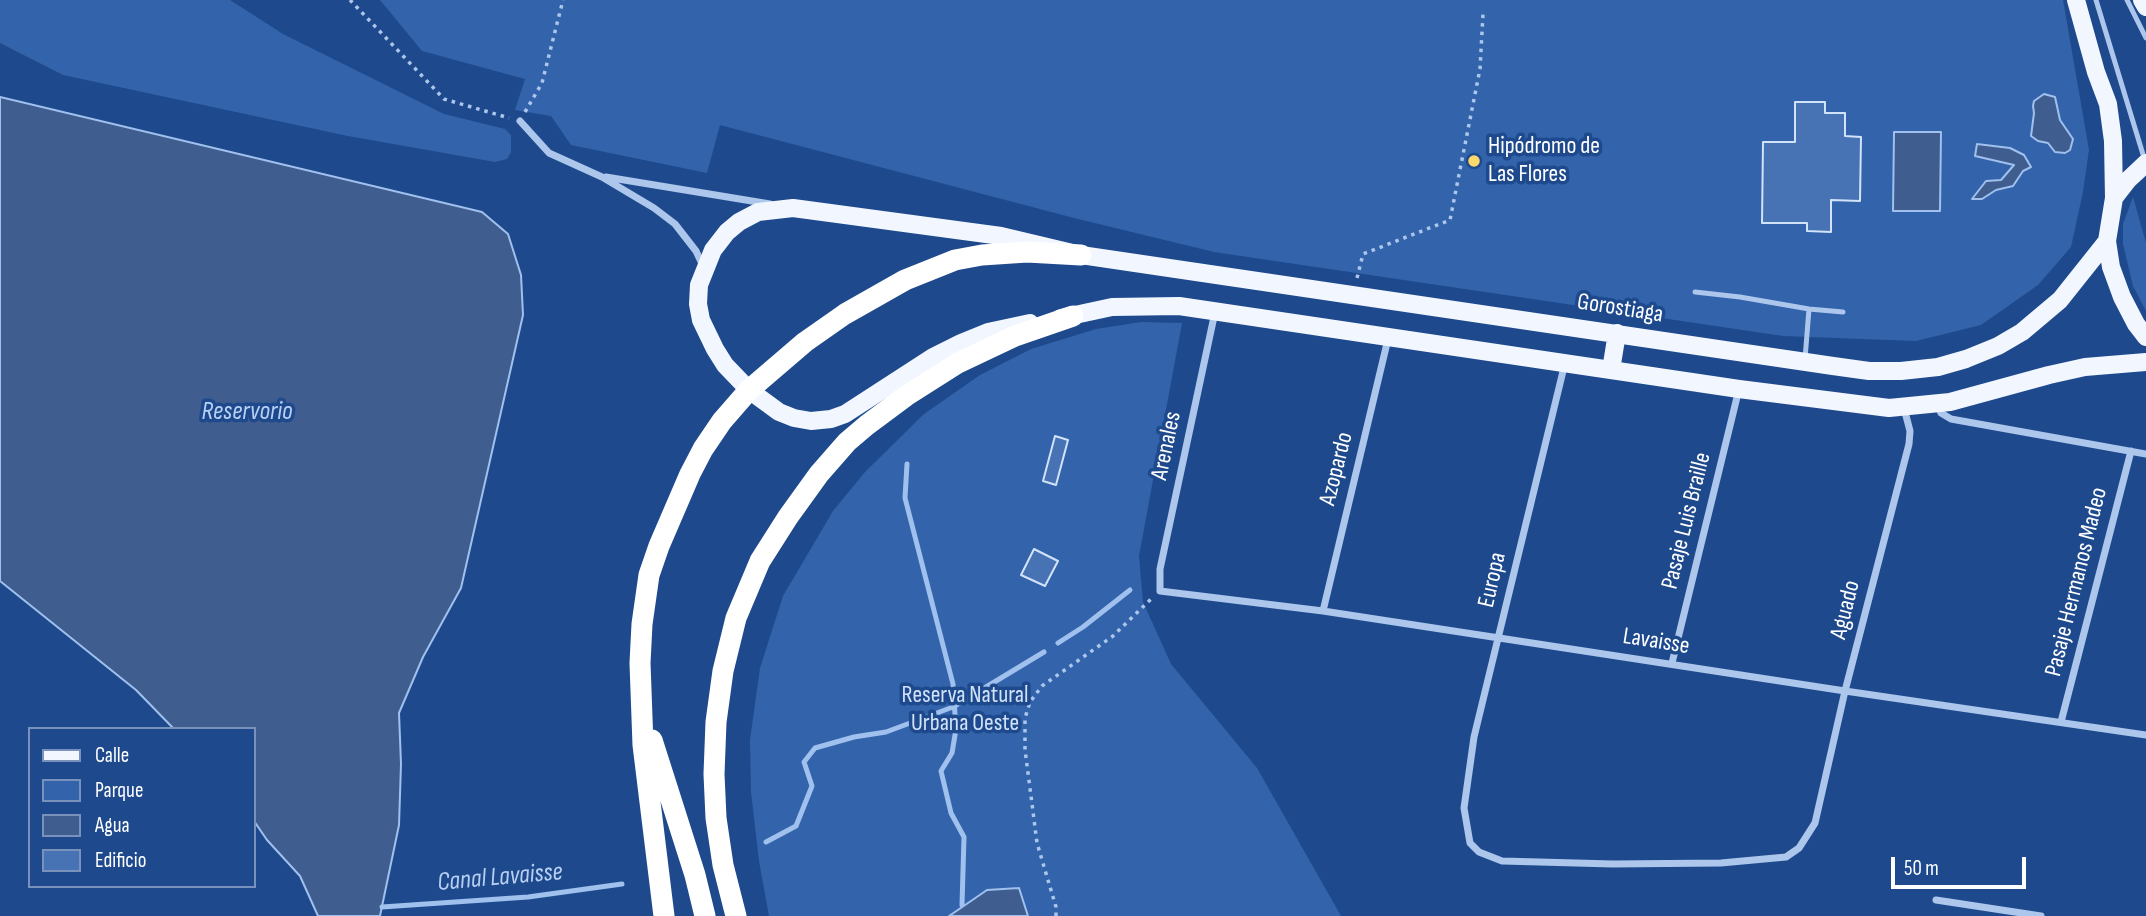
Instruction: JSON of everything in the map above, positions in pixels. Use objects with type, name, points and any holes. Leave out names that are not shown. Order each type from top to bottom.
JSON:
[{"type":"highway","points":[[664,916],[649,804],[641,701],[640,663],[644,612],[649,575],[659,546],[703,449],[722,421],[749,390],[805,342],[845,314],[931,268],[955,260],[1004,253],[1080,255]]},
{"type":"highway","points":[[736,916],[723,865],[716,818],[716,722],[723,671],[736,618],[760,561],[819,474],[847,442],[867,425],[958,363],[1015,336],[1073,316]]},
{"type":"highway","points":[[641,701],[705,916]]},
{"type":"main road","name":"Gorostiaga","points":[[2076,0],[2108,104],[2113,141],[2114,198],[2107,241],[2111,267],[2130,313],[2146,337]]},
{"type":"main road","points":[[2142,0],[2146,8]]},
{"type":"main road","points":[[2114,198],[2128,180],[2146,164]]},
{"type":"main road","name":"Gorostiaga","points":[[704,268],[713,250],[739,222],[758,212],[793,208],[1001,236],[1080,255],[1805,362],[1869,371],[1902,371],[1938,367],[1998,346],[2042,318],[2060,300],[2107,241]]},
{"type":"main road","points":[[704,268],[699,285],[701,320],[725,365],[749,390],[779,412],[811,421],[845,414],[933,357],[1002,328],[1098,309],[1135,306],[1179,306],[1216,311],[1851,405],[1904,407],[1937,404],[2085,368],[2146,362]]},
{"type":"main road","points":[[1611,370],[1617,333]]},
{"type":"street","points":[[520,121],[550,153],[602,177],[676,224],[696,251],[704,268]]},
{"type":"street","points":[[602,177],[793,208]]},
{"type":"street","name":"Arenales","points":[[1160,591],[1160,569],[1216,311]]},
{"type":"street","name":"Azopardo","points":[[1322,611],[1389,336]]},
{"type":"street","name":"Europa","points":[[1565,363],[1474,737],[1464,808],[1470,843],[1479,852],[1502,861],[1721,863],[1786,857],[1799,848],[1815,823]]},
{"type":"street","name":"Pasaje Luis Braille","points":[[1672,663],[1739,389]]},
{"type":"street","points":[[1937,404],[1941,413],[1951,419],[2146,454]]},
{"type":"street","name":"Aguado","points":[[1815,823],[1845,691],[1909,444],[1910,431],[1904,407]]},
{"type":"street","name":"Pasaje Hermanos Madeo","points":[[2061,722],[2131,451]]},
{"type":"street","name":"Lavaisse","points":[[1160,591],[1322,611],[2146,735]]},
{"type":"street","points":[[1936,900],[2041,916]]},
{"type":"lane","points":[[2096,0],[2146,164]]},
{"type":"lane","points":[[2127,0],[2146,38]]},
{"type":"lane","points":[[1695,292],[1843,312]]},
{"type":"lane","points":[[1805,362],[1809,309]]},
{"type":"path","points":[[350,0],[444,99],[520,121],[542,83],[563,0]]},
{"type":"path","points":[[1353,294],[1363,254],[1450,220],[1480,69],[1483,14]]},
{"type":"path","points":[[1056,916],[1056,906],[1037,843],[1025,750],[1026,718],[1030,702],[1042,686],[1113,636],[1160,591]]},
{"type":"green space","points":[[0,0],[230,0],[283,34],[444,114],[505,129],[511,135],[511,152],[507,159],[495,162],[348,136],[63,75],[0,43]]},
{"type":"green space","name":"Hipódromo de Las Flores","points":[[380,0],[2063,0],[2089,150],[2071,247],[2038,285],[1981,325],[1916,341],[1783,336],[1214,252],[720,125],[707,173],[571,145],[551,116],[515,110],[525,79],[422,51]]},
{"type":"green space","points":[[2133,197],[2146,243],[2146,311],[2133,286],[2123,244],[2123,224]]},
{"type":"green space","name":"Reserva Natural Urbana Oeste","points":[[1141,322],[1182,323],[1139,556],[1143,602],[1171,664],[1257,768],[1341,916],[769,916],[751,792],[750,740],[760,668],[783,596],[833,511],[865,472],[924,414],[980,375],[1031,349],[1096,329]]},
{"type":"water","points":[[2044,94],[2055,97],[2060,120],[2073,139],[2070,150],[2065,153],[2055,152],[2048,143],[2031,136],[2034,101]]},
{"type":"water","name":"Reservorio","points":[[0,97],[482,212],[508,234],[521,275],[523,315],[461,588],[423,657],[399,713],[399,825],[380,916],[318,916],[300,876],[256,824],[256,727],[172,727],[136,690],[0,581]]},
{"type":"water","points":[[1894,132],[1941,132],[1940,211],[1893,211]]},
{"type":"water","points":[[1977,144],[2010,148],[2024,155],[2031,167],[2023,171],[2013,186],[1996,190],[1982,199],[1972,199],[1986,181],[2001,180],[2014,165],[1975,156]]},
{"type":"water","points":[[1019,888],[1028,916],[949,916],[987,890]]},
{"type":"building","points":[[1795,102],[1825,102],[1825,113],[1845,113],[1845,136],[1861,137],[1860,201],[1831,200],[1831,232],[1807,231],[1807,223],[1762,223],[1763,142],[1795,142]]},
{"type":"building","points":[[1055,436],[1068,440],[1056,485],[1043,481]]},
{"type":"building","points":[[1034,549],[1058,561],[1045,586],[1021,575]]},
{"type":"waterway","points":[[907,464],[905,498],[953,684],[956,729],[952,753],[941,771],[951,813],[964,837],[962,905]]},
{"type":"waterway","name":"Canal Lavaisse","points":[[1058,643],[1130,590]]},
{"type":"waterway","name":"Canal Lavaisse","points":[[766,842],[796,826],[812,786],[804,762],[815,748],[854,737],[886,732],[953,707],[1044,652]]},
{"type":"waterway","name":"Canal Lavaisse","points":[[382,907],[528,897],[622,884]]},
{"type":"place","name":"Hipódromo de Las Flores","points":[[1474,161]]}]
